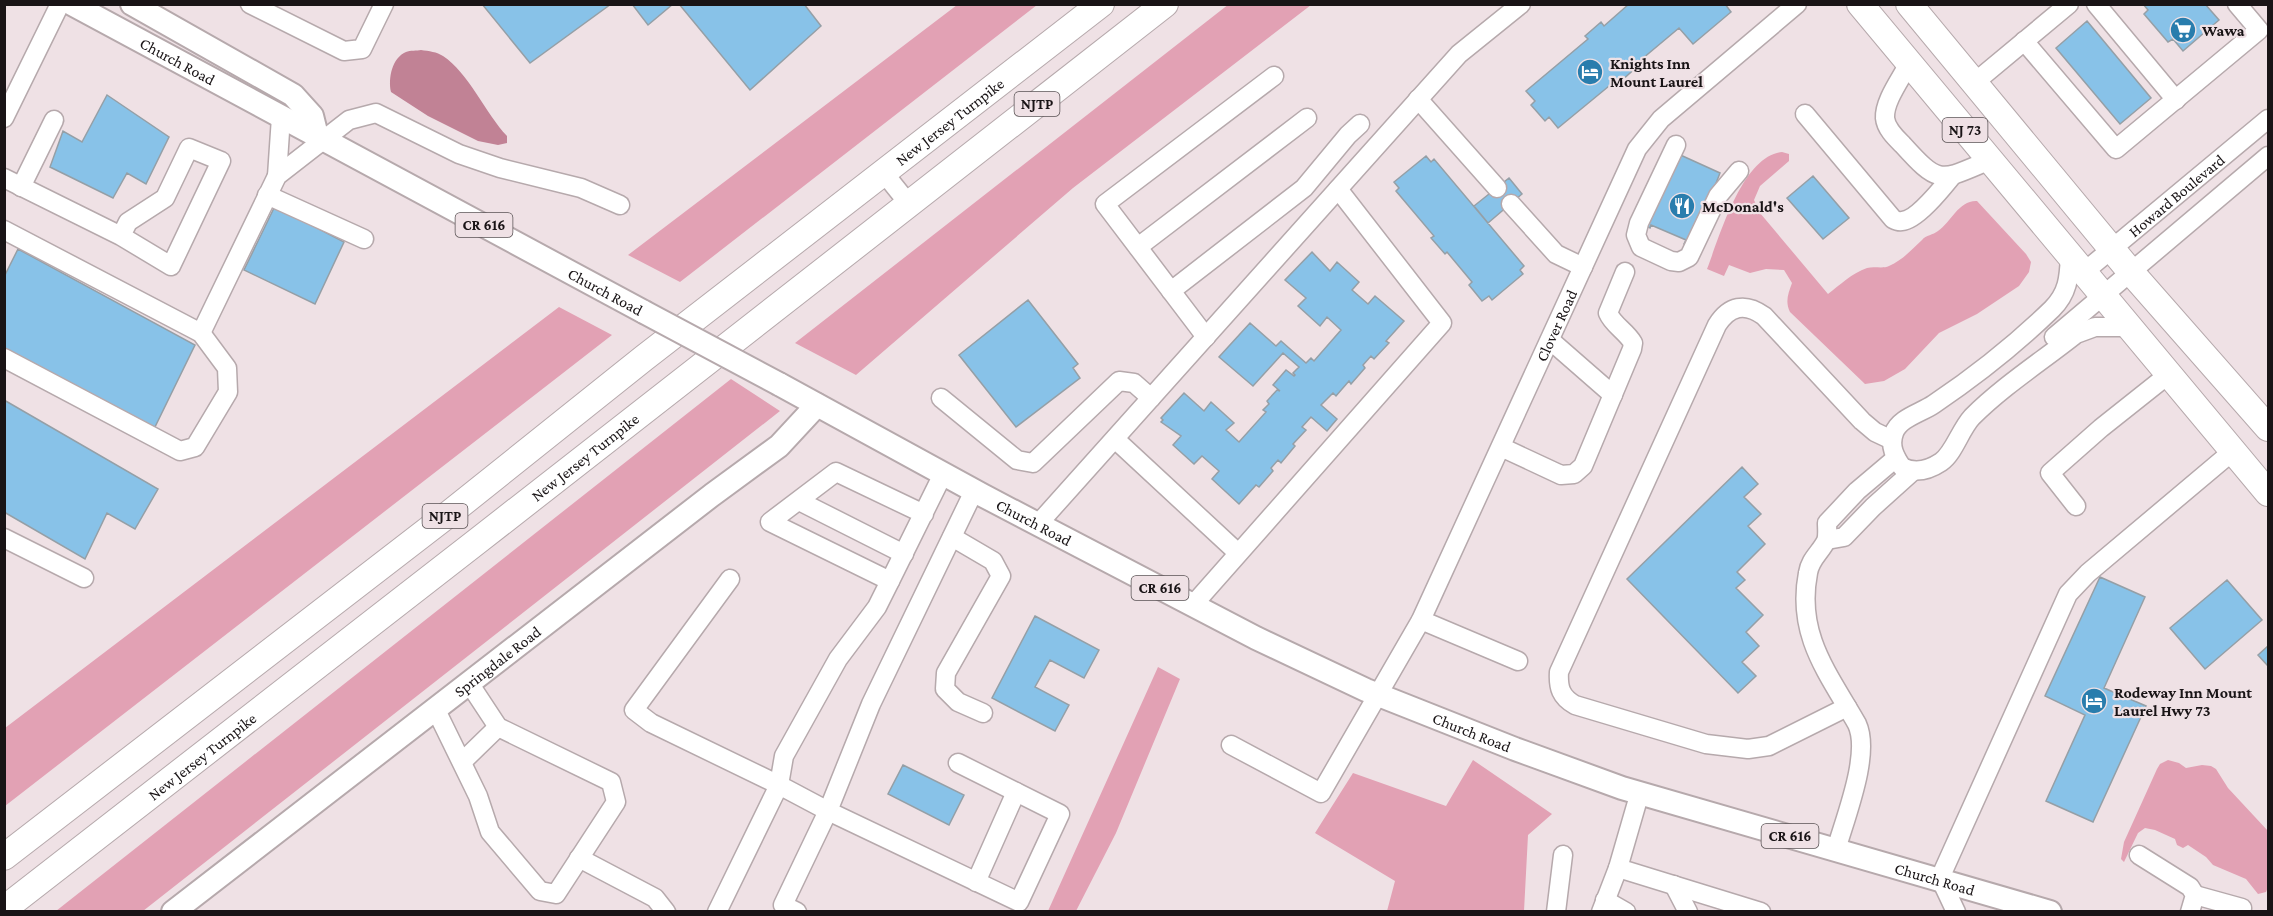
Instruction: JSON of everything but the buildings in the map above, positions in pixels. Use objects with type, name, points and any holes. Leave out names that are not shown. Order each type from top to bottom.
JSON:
[{"type":"highway","name":"New Jersey Turnpike","points":[[4,857],[450,513],[644,358],[1101,4]]},
{"type":"highway","name":"New Jersey Turnpike","points":[[4,909],[562,477],[908,203],[1165,4]]},
{"type":"highway","name":"NJ 73","points":[[1860,4],[2268,494]]},
{"type":"highway","name":"NJ 73","points":[[1909,4],[2112,250],[2268,428]]},
{"type":"main road","name":"Church Road","points":[[72,4],[974,491],[1293,657],[1378,695],[1515,749],[1640,792],[2050,912]]},
{"type":"main road","points":[[132,4],[292,95],[312,116],[320,138]]},
{"type":"main road","name":"Springdale Road","points":[[173,912],[435,708],[779,446],[816,405]]},
{"type":"street","points":[[4,118],[60,4]]},
{"type":"street","points":[[250,4],[344,51],[362,49],[384,4]]},
{"type":"street","points":[[1039,523],[1465,48],[1521,4]]},
{"type":"street","name":"Clover Road","points":[[1231,745],[1321,793],[1421,620],[1644,138],[1661,119],[1797,4]]},
{"type":"street","points":[[1974,83],[2069,4]]},
{"type":"street","points":[[2096,4],[2176,100]]},
{"type":"street","points":[[2024,41],[2116,149],[2259,30],[2237,4]]},
{"type":"street","points":[[1909,63],[1887,106],[1885,119],[1890,131],[1926,170],[1937,176],[1952,176],[1990,160]]},
{"type":"street","points":[[1206,337],[1105,204],[1274,76]]},
{"type":"street","points":[[1418,99],[1497,188]]},
{"type":"street","points":[[201,333],[277,176],[320,138],[349,120],[376,113],[459,154],[500,168],[581,188],[620,205]]},
{"type":"street","points":[[1805,114],[1893,219],[1901,222],[1910,219],[1939,193],[1952,176]]},
{"type":"street","points":[[277,176],[281,117]]},
{"type":"street","points":[[1138,247],[1307,118]]},
{"type":"street","name":"Howard Boulevard","points":[[2077,264],[2112,250],[2268,119]]},
{"type":"street","points":[[21,187],[54,120]]},
{"type":"street","points":[[1171,291],[1304,188],[1360,124]]},
{"type":"street","points":[[1676,145],[1636,234],[1641,247],[1671,261],[1684,261],[1692,254],[1718,196],[1739,171]]},
{"type":"street","points":[[4,178],[121,236],[171,266],[221,161],[189,148],[165,198],[128,222],[121,236]]},
{"type":"street","name":"Howard Boulevard","points":[[2012,384],[2036,352],[2268,156]]},
{"type":"street","points":[[884,173],[908,203]]},
{"type":"street","points":[[1193,605],[1442,323],[1338,189]]},
{"type":"street","points":[[267,195],[364,239]]},
{"type":"street","points":[[1511,204],[1556,254],[1583,267]]},
{"type":"street","points":[[4,230],[201,333],[227,368],[228,392],[195,447],[180,452],[4,358]]},
{"type":"street","points":[[2077,264],[2061,300],[2042,318],[1966,381],[1928,408],[1906,419],[1894,432],[1894,449],[1902,467],[1913,471],[1929,469],[1943,460],[1970,420],[2076,334],[2095,327],[2129,327]]},
{"type":"street","points":[[1501,447],[1561,475],[1574,474],[1583,466],[1633,343],[1629,336],[1611,320],[1608,313],[1625,272]]},
{"type":"street","points":[[1847,707],[1769,746],[1734,749],[1706,744],[1575,705],[1563,696],[1559,672],[1716,325],[1729,310],[1745,307],[1764,316],[1862,421],[1894,449]]},
{"type":"street","points":[[1550,340],[1612,395]]},
{"type":"street","points":[[2076,506],[2050,473],[2101,428],[2169,375]]},
{"type":"street","points":[[941,398],[1017,460],[1033,463],[1119,381],[1134,383],[1151,398]]},
{"type":"street","points":[[1115,439],[1239,553]]},
{"type":"street","points":[[1836,850],[1861,757],[1859,729],[1812,644],[1806,618],[1805,594],[1810,562],[1827,540],[1827,523],[1894,449]]},
{"type":"street","points":[[1956,912],[1940,878],[2068,594],[2083,578],[2233,451]]},
{"type":"street","points":[[1827,540],[1844,537],[1913,471]]},
{"type":"street","points":[[890,582],[770,522],[836,472],[924,514]]},
{"type":"street","points":[[717,912],[779,785],[784,756],[838,659],[877,607],[944,474]]},
{"type":"street","points":[[787,909],[871,704],[974,491]]},
{"type":"street","points":[[798,501],[904,554]]},
{"type":"street","points":[[952,537],[993,561],[1001,576],[946,673],[945,689],[958,702],[983,713]]},
{"type":"street","points":[[4,538],[84,578]]},
{"type":"street","points":[[730,579],[634,710],[651,723],[1019,902],[1060,814],[958,763]]},
{"type":"street","points":[[1421,620],[1518,661]]},
{"type":"street","points":[[435,708],[478,796],[490,832],[540,891],[556,894],[616,802],[611,782],[498,727],[469,683]]},
{"type":"street","points":[[462,762],[498,727]]},
{"type":"street","points":[[976,882],[1016,792]]},
{"type":"street","points":[[1626,912],[1603,906],[1618,868],[1640,792]]},
{"type":"street","points":[[1556,912],[1563,855]]},
{"type":"street","points":[[2139,855],[2190,887],[2192,903],[2242,908]]},
{"type":"street","points":[[579,858],[655,898],[666,912]]},
{"type":"street","points":[[1618,868],[1761,912]]},
{"type":"street","points":[[1674,885],[1688,912]]},
{"type":"shaded area","points":[[1229,4],[1311,5],[1073,188],[856,375],[795,343]]},
{"type":"shaded area","points":[[957,5],[1037,5],[680,282],[628,255]]},
{"type":"shaded area","points":[[421,50],[441,55],[461,72],[507,136],[507,143],[498,145],[478,141],[428,116],[391,92],[391,75],[397,59],[408,51]]},
{"type":"shaded area","points":[[1782,152],[1789,154],[1789,161],[1760,186],[1754,200],[1760,213],[1828,294],[1862,270],[1870,267],[1887,267],[1899,261],[1924,238],[1943,227],[1965,204],[1977,201],[2026,254],[2031,262],[2029,272],[2019,286],[1977,314],[1939,333],[1905,369],[1884,381],[1865,384],[1790,312],[1787,301],[1792,283],[1784,270],[1766,269],[1750,273],[1729,265],[1724,276],[1707,269],[1734,200],[1744,182],[1755,167],[1768,157]]},
{"type":"shaded area","points":[[559,307],[612,335],[5,806],[5,728]]},
{"type":"shaded area","points":[[731,379],[780,411],[143,911],[56,911]]},
{"type":"shaded area","points":[[1158,667],[1180,679],[1116,833],[1076,911],[1048,911]]},
{"type":"shaded area","points":[[1473,760],[1552,814],[1528,835],[1524,911],[1387,911],[1395,881],[1315,833],[1353,773],[1446,806]]},
{"type":"shaded area","points":[[2168,760],[2186,768],[2202,765],[2216,769],[2228,788],[2268,831],[2268,887],[2266,892],[2258,894],[2246,879],[2213,865],[2206,857],[2188,845],[2183,848],[2177,845],[2175,839],[2155,830],[2145,828],[2138,833],[2124,862],[2121,859],[2124,842],[2157,769],[2160,764]]},
{"type":"place","name":"Wawa","points":[[2183,30]]},
{"type":"place","name":"Knights Inn Mount Laurel","points":[[1590,72]]},
{"type":"place","name":"McDonald's","points":[[1682,206]]},
{"type":"place","name":"Rodeway Inn Mount Laurel Hwy 73","points":[[2094,701]]}]
